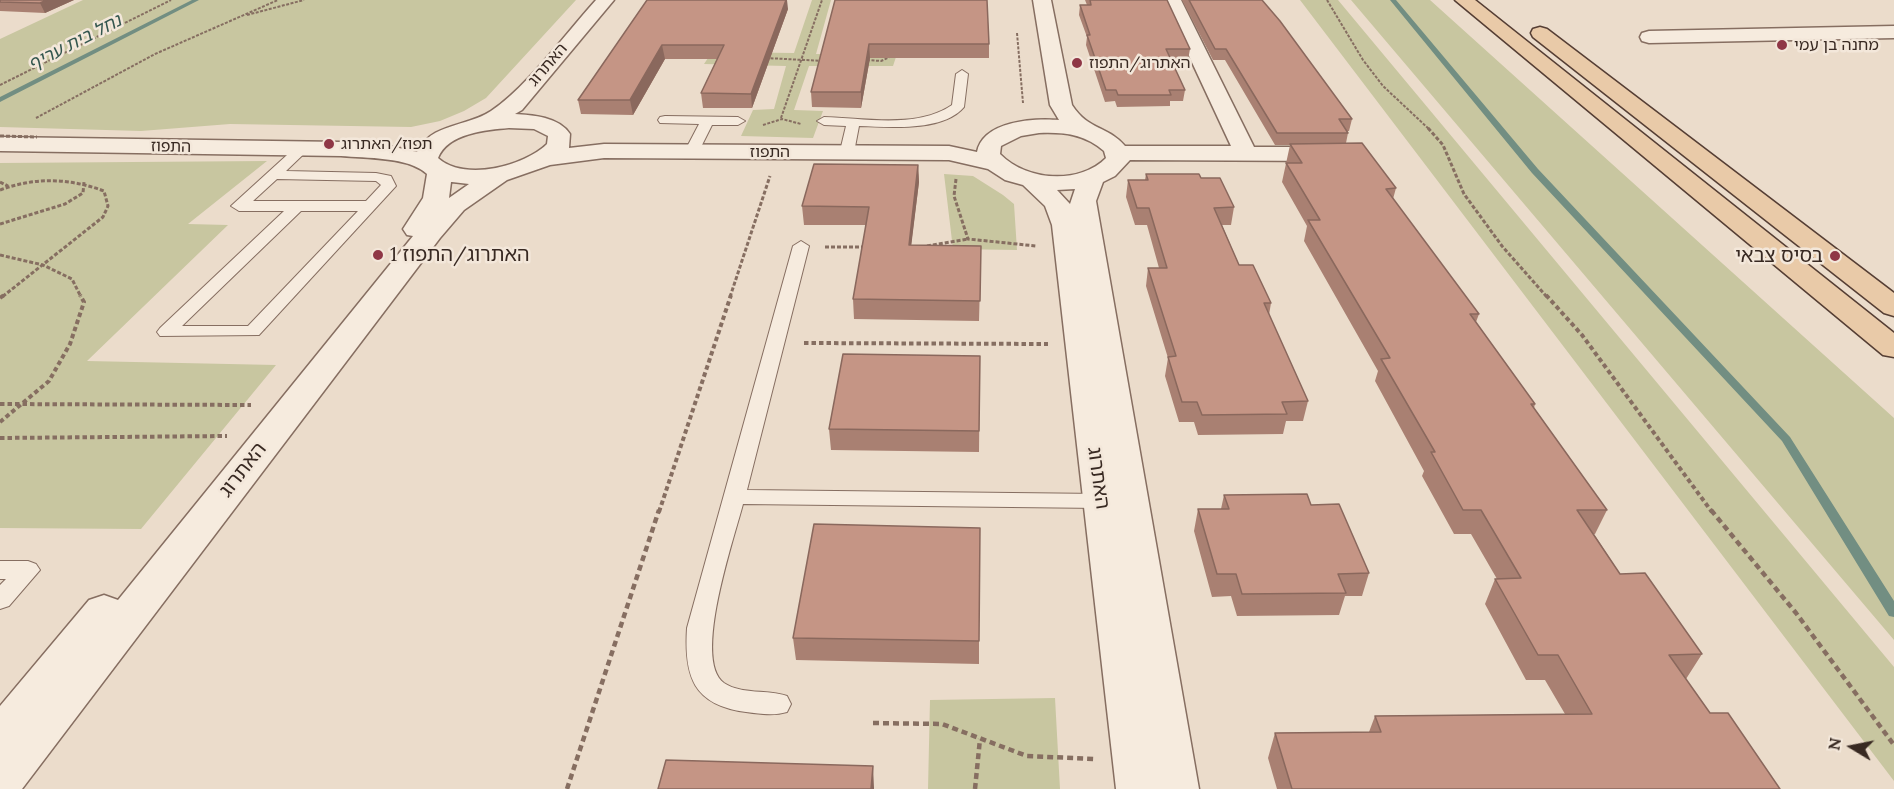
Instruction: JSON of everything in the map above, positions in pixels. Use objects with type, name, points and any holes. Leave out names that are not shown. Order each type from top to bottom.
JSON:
[{"type":"main road","points":[[1464,0],[1894,348]]},
{"type":"main road","points":[[1497,0],[1894,308]]},
{"type":"street","name":"האתרוג","points":[[486,124],[514,105],[605,0]]},
{"type":"street","name":"האתרוג","points":[[550,129],[535,114],[536,105],[620,0]]},
{"type":"street","points":[[1029,128],[1038,121],[1045,106],[1030,0]]},
{"type":"street","points":[[1031,180],[1065,182],[1092,178],[1113,167],[1118,160],[1118,153],[1106,140],[1083,130],[1072,122],[1061,105],[1042,0]]},
{"type":"street","points":[[1172,0],[1246,154]]},
{"type":"street","points":[[1649,37],[1894,32]]},
{"type":"street","name":"התפוז","points":[[341,149],[411,142],[448,135],[486,124],[519,121],[598,144],[695,146],[938,147],[995,139],[1016,130],[1029,128],[1056,126],[1083,130]]},
{"type":"street","points":[[546,158],[559,146],[560,141],[550,129]]},
{"type":"street","points":[[434,166],[427,152],[431,146],[448,135]]},
{"type":"street","name":"התפוז","points":[[0,144],[27,137],[341,149],[390,153],[467,176],[500,174],[520,169],[546,158],[604,151],[957,154],[993,163],[1016,176],[1031,180]]},
{"type":"street","points":[[993,163],[988,155],[988,149],[995,139]]},
{"type":"street","points":[[1118,153],[1353,154]]},
{"type":"street","name":"האתרוג","points":[[0,739],[419,225],[436,198],[434,166]]},
{"type":"street","name":"האתרוג","points":[[0,780],[431,232],[455,205],[500,174]]},
{"type":"street","name":"האתרוג","points":[[1092,178],[1083,201],[1083,210],[1175,789]]},
{"type":"street","name":"האתרוג","points":[[1031,180],[1057,203],[1065,225],[1138,775]]},
{"type":"lane","points":[[824,121],[910,122],[946,115],[958,107],[962,74]]},
{"type":"lane","points":[[665,120],[738,121]]},
{"type":"lane","points":[[695,146],[707,121]]},
{"type":"lane","points":[[848,147],[855,121]]},
{"type":"lane","points":[[303,148],[239,206],[369,206]]},
{"type":"lane","points":[[273,175],[361,176],[386,179],[388,186],[253,331],[166,332],[297,206]]},
{"type":"lane","points":[[778,704],[739,701],[718,695],[704,679],[697,655],[699,628],[801,246]]},
{"type":"lane","points":[[735,497],[1101,501]]},
{"type":"lane","points":[[0,570],[28,570],[0,600]]},
{"type":"path","points":[[0,85],[171,0]]},
{"type":"path","points":[[36,118],[158,52],[278,0]]},
{"type":"path","points":[[235,17],[304,0]]},
{"type":"path","points":[[781,118],[822,0]]},
{"type":"path","points":[[1327,0],[1363,60],[1383,86],[1420,119],[1443,145],[1464,194],[1502,246],[1582,335],[1695,492],[1796,613],[1894,745]]},
{"type":"path","points":[[1016,24],[1024,106],[1029,128]]},
{"type":"path","points":[[866,60],[882,61],[892,57],[896,52]]},
{"type":"path","points":[[764,58],[801,61],[823,61],[833,58]]},
{"type":"path","points":[[0,138],[27,137]]},
{"type":"path","points":[[0,138],[27,137]]},
{"type":"path","points":[[567,789],[778,152]]},
{"type":"path","points":[[957,154],[954,196],[968,239]]},
{"type":"path","points":[[0,190],[9,186],[46,180],[84,182],[104,190],[108,206],[103,217],[0,298]]},
{"type":"path","points":[[0,182],[9,186]]},
{"type":"path","points":[[0,224],[64,204],[83,193],[84,182]]},
{"type":"path","points":[[918,247],[968,239],[1068,249]]},
{"type":"path","points":[[801,246],[871,247]]},
{"type":"path","points":[[0,255],[43,265],[72,279],[84,302],[70,344],[49,381],[0,422]]},
{"type":"path","points":[[776,343],[1080,344]]},
{"type":"path","points":[[0,404],[272,405]]},
{"type":"path","points":[[0,438],[247,436]]},
{"type":"path","points":[[873,723],[942,724],[1027,756],[1138,775]]},
{"type":"path","points":[[975,789],[980,739]]},
{"type":"shaded area","points":[[83,0],[576,0],[486,98],[440,121],[411,127],[230,124],[141,131],[0,127],[0,39]]},
{"type":"shaded area","points":[[812,0],[831,0],[816,54],[897,54],[893,66],[809,66],[794,110],[823,111],[813,138],[741,136],[753,110],[774,109],[786,66],[704,64],[712,52],[794,53]]},
{"type":"shaded area","points":[[1300,0],[1338,0],[1894,667],[1894,781]]},
{"type":"shaded area","points":[[1351,0],[1430,0],[1894,418],[1894,640]]},
{"type":"shaded area","points":[[267,161],[188,224],[228,225],[87,361],[276,365],[141,529],[0,528],[0,163]]},
{"type":"shaded area","points":[[944,174],[973,176],[1014,204],[1017,250],[953,249]]},
{"type":"shaded area","points":[[1055,698],[1060,789],[928,789],[930,700]]},
{"type":"building","points":[[0,0],[47,0],[40,3],[0,2]]},
{"type":"building","points":[[647,0],[786,0],[751,94],[701,93],[724,45],[662,45],[630,100],[578,100]]},
{"type":"building","points":[[835,0],[987,0],[989,44],[869,44],[861,92],[811,92]]},
{"type":"building","points":[[1090,0],[1167,0],[1190,49],[1166,49],[1185,90],[1169,90],[1171,95],[1118,95],[1116,90],[1106,90],[1087,35],[1090,35],[1080,5],[1091,5]]},
{"type":"building","points":[[1189,0],[1262,0],[1352,119],[1339,119],[1348,133],[1277,133],[1226,49],[1215,49]]},
{"type":"building","points":[[1362,143],[1396,188],[1386,189],[1479,314],[1470,314],[1607,510],[1577,510],[1620,574],[1645,573],[1702,654],[1669,655],[1710,713],[1728,713],[1780,789],[1292,789],[1275,733],[1381,732],[1375,716],[1592,714],[1558,655],[1538,655],[1495,579],[1521,578],[1481,510],[1463,510],[1431,452],[1435,452],[1381,359],[1390,358],[1308,220],[1320,220],[1286,163],[1302,163],[1290,144]]},
{"type":"building","points":[[814,164],[918,165],[909,245],[981,246],[980,301],[853,299],[869,207],[802,206]]},
{"type":"building","points":[[1146,174],[1199,174],[1201,178],[1220,178],[1234,207],[1214,208],[1239,265],[1253,265],[1271,303],[1264,303],[1308,401],[1282,402],[1287,414],[1202,415],[1197,402],[1182,402],[1168,357],[1176,356],[1148,268],[1167,268],[1149,208],[1137,208],[1128,180],[1148,180]]},
{"type":"building","points":[[843,354],[980,356],[979,431],[829,429]]},
{"type":"building","points":[[1307,494],[1311,505],[1339,504],[1369,573],[1338,574],[1346,593],[1242,594],[1236,574],[1217,574],[1198,509],[1229,509],[1224,495]]},
{"type":"building","points":[[814,524],[980,528],[979,641],[793,638]]},
{"type":"building","points":[[666,760],[873,766],[871,789],[658,789]]},
{"type":"waterway","name":"נחל בית עריף","points":[[0,100],[196,0]]},
{"type":"waterway","points":[[1393,0],[1535,171],[1786,439],[1894,612]]},
{"type":"place","name":"מחנה בן עמי","points":[[1782,45]]},
{"type":"place","name":"האתרוג/התפוז","points":[[1077,63]]},
{"type":"place","name":"תפוז/האתרוג","points":[[329,144]]},
{"type":"place","name":"האתרוג/התפוז 1","points":[[378,255]]},
{"type":"place","name":"בסיס צבאי","points":[[1835,256]]}]
